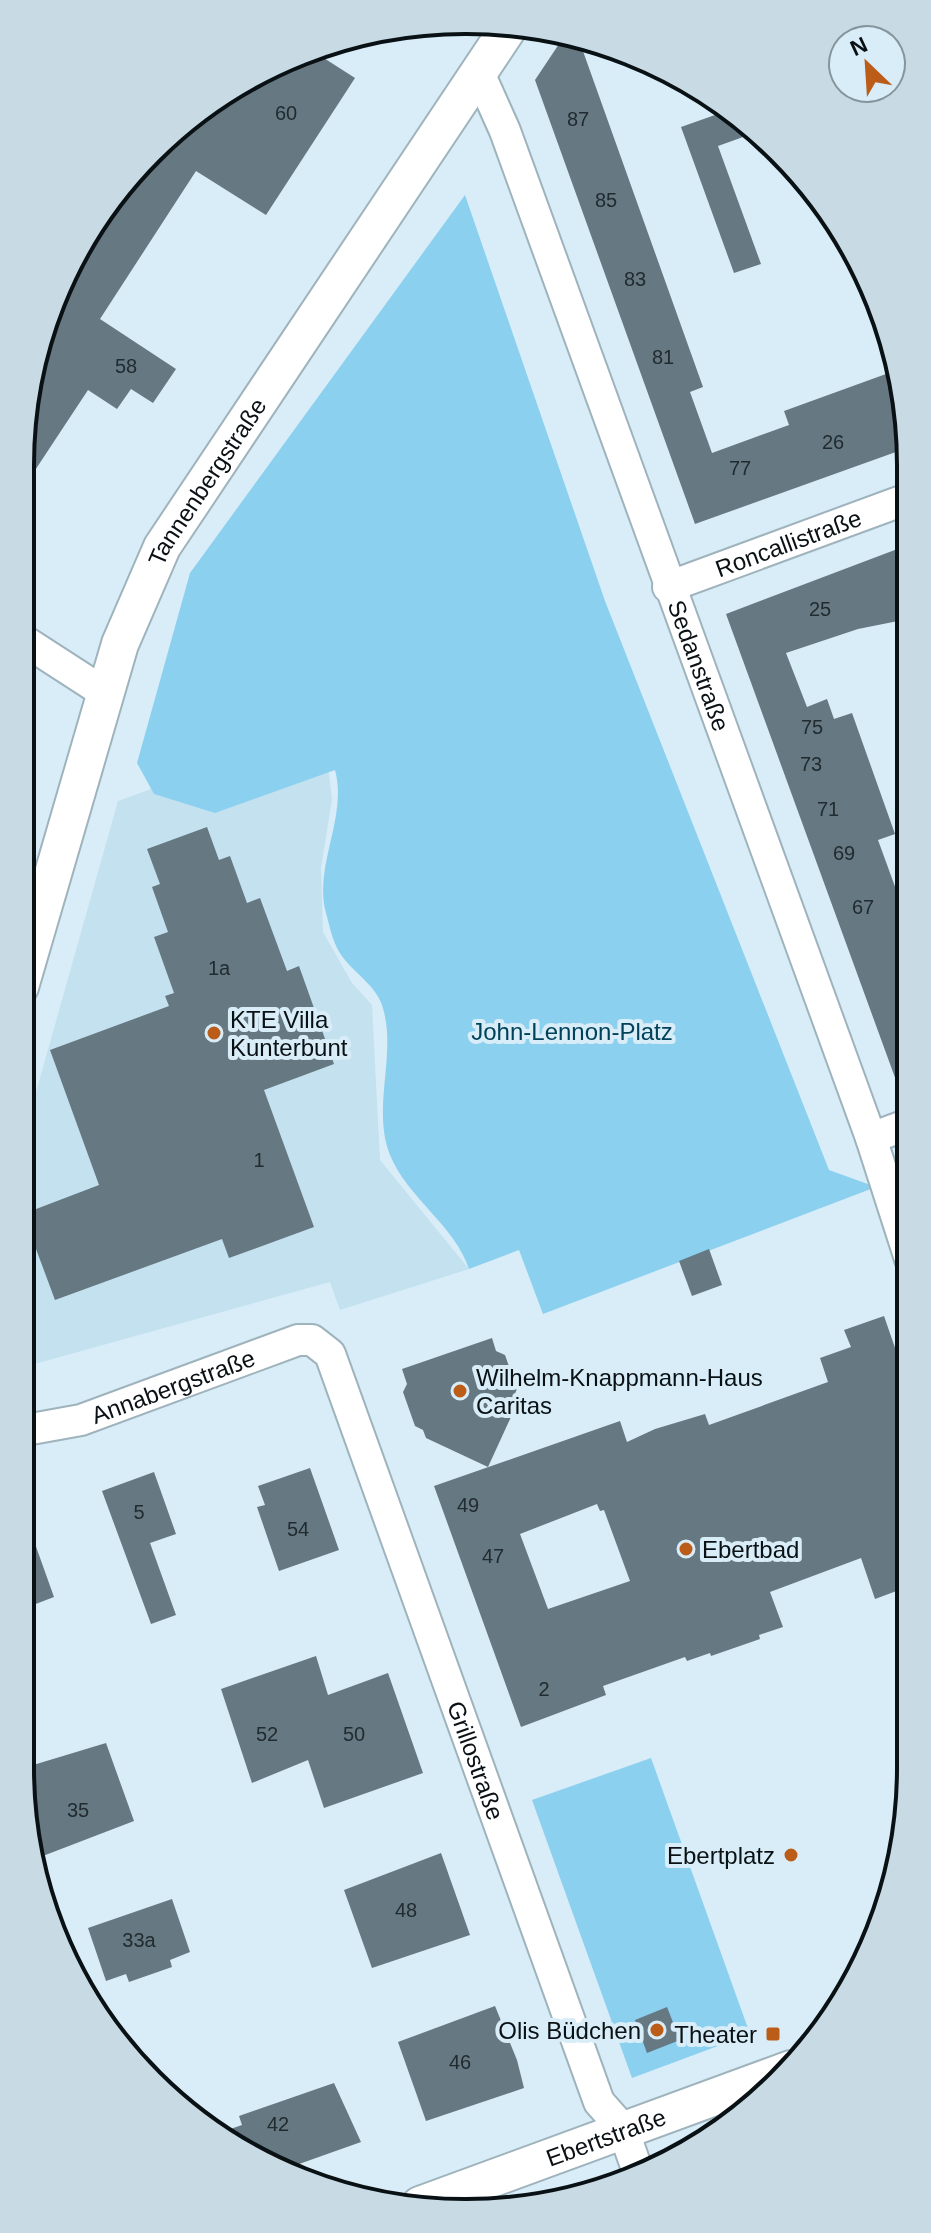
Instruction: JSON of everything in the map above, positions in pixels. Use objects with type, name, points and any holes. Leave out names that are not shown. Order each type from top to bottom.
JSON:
[{"type":"street","name":"Tannenbergstraße","points":[[34,939],[105,693],[139,593],[162,547],[503,36]]},
{"type":"street","name":"Sedanstraße","points":[[480,75],[505,131],[668,587],[871,1138],[897,1219]]},
{"type":"street","name":"Roncallistraße","points":[[668,587],[897,503]]},
{"type":"street","points":[[34,647],[105,693]]},
{"type":"street","points":[[871,1138],[897,1128]]},
{"type":"street","name":"Annabergstraße","points":[[34,1428],[81,1420],[298,1340],[322,1345]]},
{"type":"street","name":"Grillostraße","points":[[322,1345],[337,1367],[599,2102],[623,2129],[635,2164]]},
{"type":"street","name":"Ebertstraße","points":[[439,2198],[765,2078]]},
{"type":"shaded area","name":"KTE Villa Kunterbunt","points":[[323,727],[332,799],[321,868],[323,932],[352,983],[372,1005],[380,1160],[469,1269],[340,1310],[330,1282],[34,1364],[34,1099],[118,801]]},
{"type":"green space","name":"John-Lennon-Platz","points":[[465,195],[605,601],[829,1170],[876,1187],[543,1314],[519,1250],[469,1269],[453,1238],[408,1185],[390,1155],[383,1118],[387,1042],[382,1005],[373,989],[341,956],[328,922],[323,895],[337,806],[335,770],[215,813],[154,794],[137,763],[190,573]]},
{"type":"green space","points":[[651,1758],[750,2034],[632,2078],[532,1800]]},
{"type":"building","points":[[559,44],[583,51],[703,387],[690,392],[712,453],[789,425],[784,411],[887,374],[897,452],[695,524],[535,80]]},
{"type":"building","points":[[324,58],[355,78],[266,215],[196,171],[100,319],[176,369],[153,403],[131,389],[117,409],[88,390],[34,472],[42,381],[57,327],[78,275],[123,203],[181,141],[226,107],[275,78]]},
{"type":"building","points":[[716,115],[744,136],[718,146],[761,264],[734,273],[681,127]]},
{"type":"building","points":[[897,549],[897,621],[858,629],[786,653],[807,707],[827,699],[834,719],[852,713],[895,834],[878,840],[897,892],[897,1083],[726,614]]},
{"type":"building","points":[[207,827],[219,860],[230,856],[247,903],[260,898],[287,971],[299,966],[334,1064],[264,1090],[314,1227],[229,1258],[222,1239],[55,1300],[34,1244],[34,1210],[99,1185],[50,1050],[169,1006],[165,996],[174,993],[154,937],[168,932],[152,887],[160,884],[147,849]]},
{"type":"building","points":[[709,1249],[722,1285],[692,1296],[679,1261]]},
{"type":"building","points":[[884,1316],[897,1354],[897,1591],[875,1599],[861,1558],[770,1592],[783,1627],[759,1635],[760,1639],[711,1656],[710,1653],[687,1661],[685,1657],[603,1686],[606,1695],[521,1727],[434,1486],[620,1421],[627,1442],[655,1429],[705,1414],[709,1425],[828,1382],[820,1358],[851,1347],[844,1330]],"holes":[[[597,1504],[600,1511],[604,1510],[630,1581],[548,1609],[520,1534]]]},
{"type":"building","name":"Wilhelm-Knappmann-Haus Caritas","points":[[492,1338],[496,1351],[505,1355],[517,1389],[513,1398],[516,1406],[488,1467],[426,1438],[423,1430],[415,1426],[403,1392],[407,1384],[402,1369]]},
{"type":"building","points":[[310,1468],[339,1550],[279,1571],[257,1507],[265,1505],[258,1486]]},
{"type":"building","points":[[154,1472],[176,1534],[150,1543],[176,1615],[151,1624],[102,1491]]},
{"type":"building","points":[[34,1541],[54,1597],[34,1605]]},
{"type":"building","points":[[316,1656],[328,1695],[388,1673],[423,1773],[324,1808],[308,1760],[252,1783],[221,1689]]},
{"type":"building","points":[[106,1743],[134,1821],[43,1856],[34,1765]]},
{"type":"building","points":[[441,1853],[470,1935],[372,1968],[344,1890]]},
{"type":"building","points":[[172,1899],[190,1952],[170,1960],[172,1967],[129,1982],[126,1974],[106,1981],[88,1928]]},
{"type":"building","points":[[495,2006],[517,2060],[524,2088],[426,2121],[398,2042]]},
{"type":"building","name":"Olis Büdchen","points":[[667,2007],[680,2040],[647,2053],[635,2020]]},
{"type":"building","points":[[334,2083],[361,2142],[297,2165],[231,2129],[242,2125],[239,2116]]},
{"type":"place","name":"KTE Villa Kunterbunt","points":[[214,1033]]},
{"type":"place","name":"Wilhelm-Knappmann-Haus Caritas","points":[[460,1391]]},
{"type":"place","name":"Ebertbad","points":[[686,1549]]},
{"type":"place","name":"Ebertplatz","points":[[791,1855]]},
{"type":"place","name":"Olis Büdchen","points":[[657,2030]]},
{"type":"place","name":"Theater","points":[[773,2034]]}]
